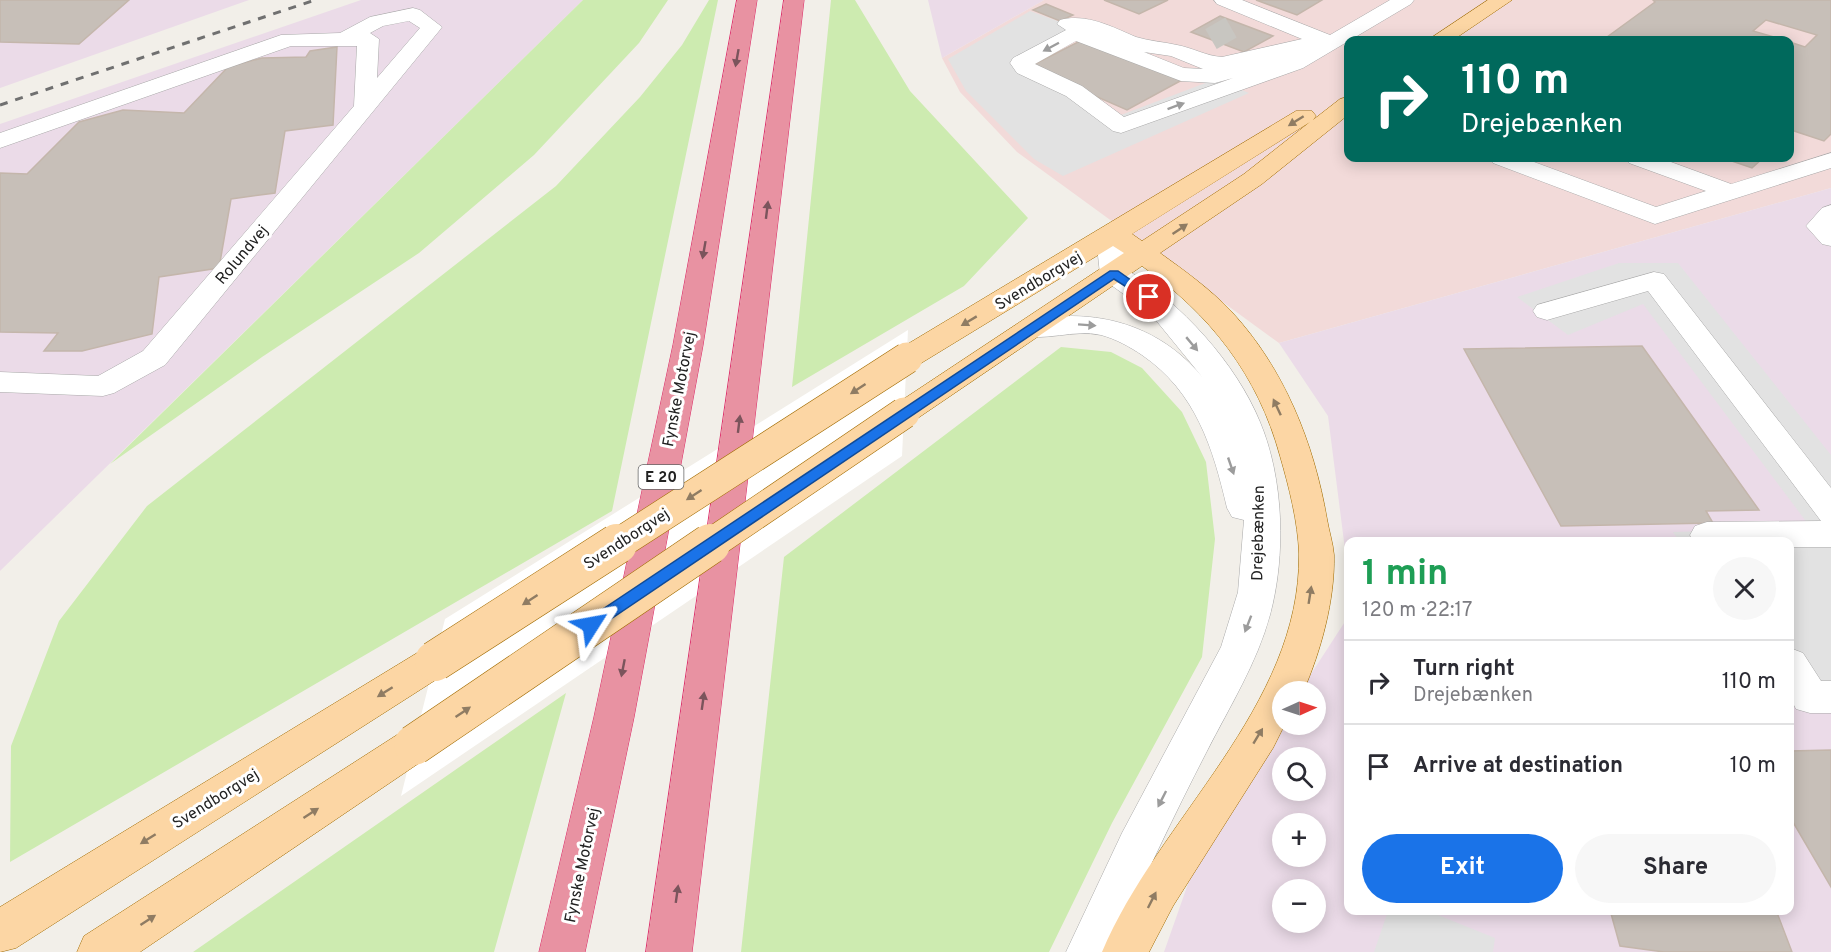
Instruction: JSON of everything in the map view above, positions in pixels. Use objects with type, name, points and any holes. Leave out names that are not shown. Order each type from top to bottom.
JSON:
[{"type":"highway","name":"Fynske Motorvej","points":[[562,952],[614,717],[685,357],[747,0]]},
{"type":"highway","points":[[669,952],[794,0]]},
{"type":"main road","points":[[1445,36],[1502,0]]},
{"type":"main road","name":"Svendborgvej","points":[[0,932],[435,661],[907,358],[1112,236],[1306,115],[1344,96]]},
{"type":"main road","name":"Svendborgvej","points":[[100,952],[414,745],[904,412],[1144,254],[1253,179],[1344,107]]},
{"type":"main road","points":[[1112,236],[1144,254],[1191,289],[1233,332],[1265,380],[1291,435],[1307,493],[1316,559],[1299,656],[1288,681]]},
{"type":"main road","points":[[1125,952],[1157,891],[1259,736],[1272,712]]},
{"type":"street","points":[[1224,0],[1248,18],[1332,44]]},
{"type":"street","points":[[1345,36],[1404,0]]},
{"type":"street","points":[[1073,2],[1083,11],[1207,63],[1222,64],[1296,46],[1332,44]]},
{"type":"street","name":"Rolundvej","points":[[0,382],[103,386],[154,358],[432,27],[413,14],[377,21],[345,39]]},
{"type":"street","points":[[1067,24],[1096,27],[1140,45],[1181,53],[1211,39]]},
{"type":"street","points":[[1332,44],[1215,76],[1190,76],[1088,35],[1075,34],[1020,63],[1021,66],[1074,91],[1121,126],[1295,63],[1332,44],[1344,37]]},
{"type":"street","points":[[0,141],[288,40],[368,39],[365,107]]},
{"type":"street","points":[[1513,162],[1655,216],[1831,160]]},
{"type":"street","points":[[1649,162],[1731,192]]},
{"type":"street","points":[[1831,213],[1819,226],[1831,238]]},
{"type":"street","points":[[1112,236],[1114,274]]},
{"type":"street","name":"Drejebænken","points":[[1089,952],[1118,884],[1230,669],[1251,615],[1260,573],[1261,489],[1245,422],[1221,381],[1190,341],[1149,297],[1114,274]]},
{"type":"street","points":[[1547,311],[1654,280],[1831,512]]},
{"type":"street","points":[[1029,329],[1065,324],[1101,326],[1146,342],[1181,370],[1215,417],[1237,482],[1260,573]]},
{"type":"street","points":[[1708,537],[1707,535],[1831,534]]},
{"type":"street","points":[[1794,671],[1810,697],[1831,697]]},
{"type":"shaded area","points":[[0,0],[249,0],[0,88]]},
{"type":"shaded area","points":[[361,0],[583,0],[0,571],[0,124]]},
{"type":"shaded area","points":[[928,0],[1044,0],[942,58]]},
{"type":"shaded area","points":[[1044,0],[1831,0],[1831,188],[1279,343],[1017,152],[960,92],[942,58]]},
{"type":"shaded area","points":[[1030,11],[1077,28],[1011,61],[1010,64],[1064,90],[1105,121],[1216,79],[1249,93],[1063,176],[1034,159],[966,91],[948,59]]},
{"type":"shaded area","points":[[1831,188],[1831,952],[1164,952],[1202,844],[1272,735],[1326,735],[1326,681],[1306,681],[1344,623],[1344,915],[1794,915],[1794,537],[1344,537],[1344,542],[1328,416],[1279,343]]},
{"type":"shaded area","points":[[1619,263],[1678,263],[1831,455],[1831,705],[1794,707],[1794,537],[1676,537],[1673,532],[1811,528],[1643,304],[1568,335],[1517,297]]},
{"type":"shaded area","points":[[1387,915],[1438,915],[1495,938],[1493,952],[1374,952]]},
{"type":"green space","points":[[583,0],[668,0],[639,43],[534,155],[419,253],[262,357],[110,464]]},
{"type":"green space","points":[[709,0],[718,0],[612,511],[10,862],[11,746],[59,621],[147,506],[556,186],[640,97],[682,45]]},
{"type":"green space","points":[[831,0],[855,0],[910,91],[1028,218],[964,286],[792,387]]},
{"type":"green space","points":[[1061,347],[1111,352],[1142,368],[1182,412],[1206,462],[1215,539],[1202,657],[1112,823],[1049,952],[741,952],[784,557]]},
{"type":"green space","points":[[566,693],[494,952],[193,952]]},
{"type":"pier","points":[[908,330],[902,456],[401,796],[445,619]]},
{"type":"building","points":[[0,0],[129,0],[79,44],[0,42]]},
{"type":"building","points":[[1104,0],[1168,0],[1139,14]]},
{"type":"building","points":[[1256,0],[1322,0],[1297,15]]},
{"type":"building","points":[[1653,0],[1831,0],[1831,134],[1824,141],[1794,131],[1794,43],[1805,47],[1817,35],[1766,20],[1753,31],[1770,36],[1608,36],[1655,2]]},
{"type":"building","points":[[1046,4],[1073,15],[1060,21],[1033,10]]},
{"type":"building","points":[[1220,16],[1273,36],[1244,52],[1191,32]]},
{"type":"building","points":[[1084,39],[1182,80],[1127,110],[1029,67]]},
{"type":"building","points":[[337,47],[333,125],[285,131],[275,193],[231,199],[219,268],[159,277],[152,334],[82,351],[44,351],[58,333],[0,332],[0,173],[27,174],[79,122],[123,110],[184,113],[228,67],[262,58],[306,57],[310,51]]},
{"type":"building","points":[[1735,162],[1759,162],[1752,168]]},
{"type":"building","points":[[1642,346],[1759,510],[1706,511],[1713,523],[1561,526],[1464,349]]},
{"type":"building","points":[[1831,750],[1831,887],[1794,824],[1794,751]]},
{"type":"building","points":[[1611,915],[1778,915],[1792,952],[1664,952],[1620,946]]},
{"type":"tunnel","points":[[1211,39],[1239,23]]},
{"type":"railway","points":[[0,105],[315,0]]},
{"type":"route","points":[[591,625],[904,412],[1114,274],[1149,297]]}]
